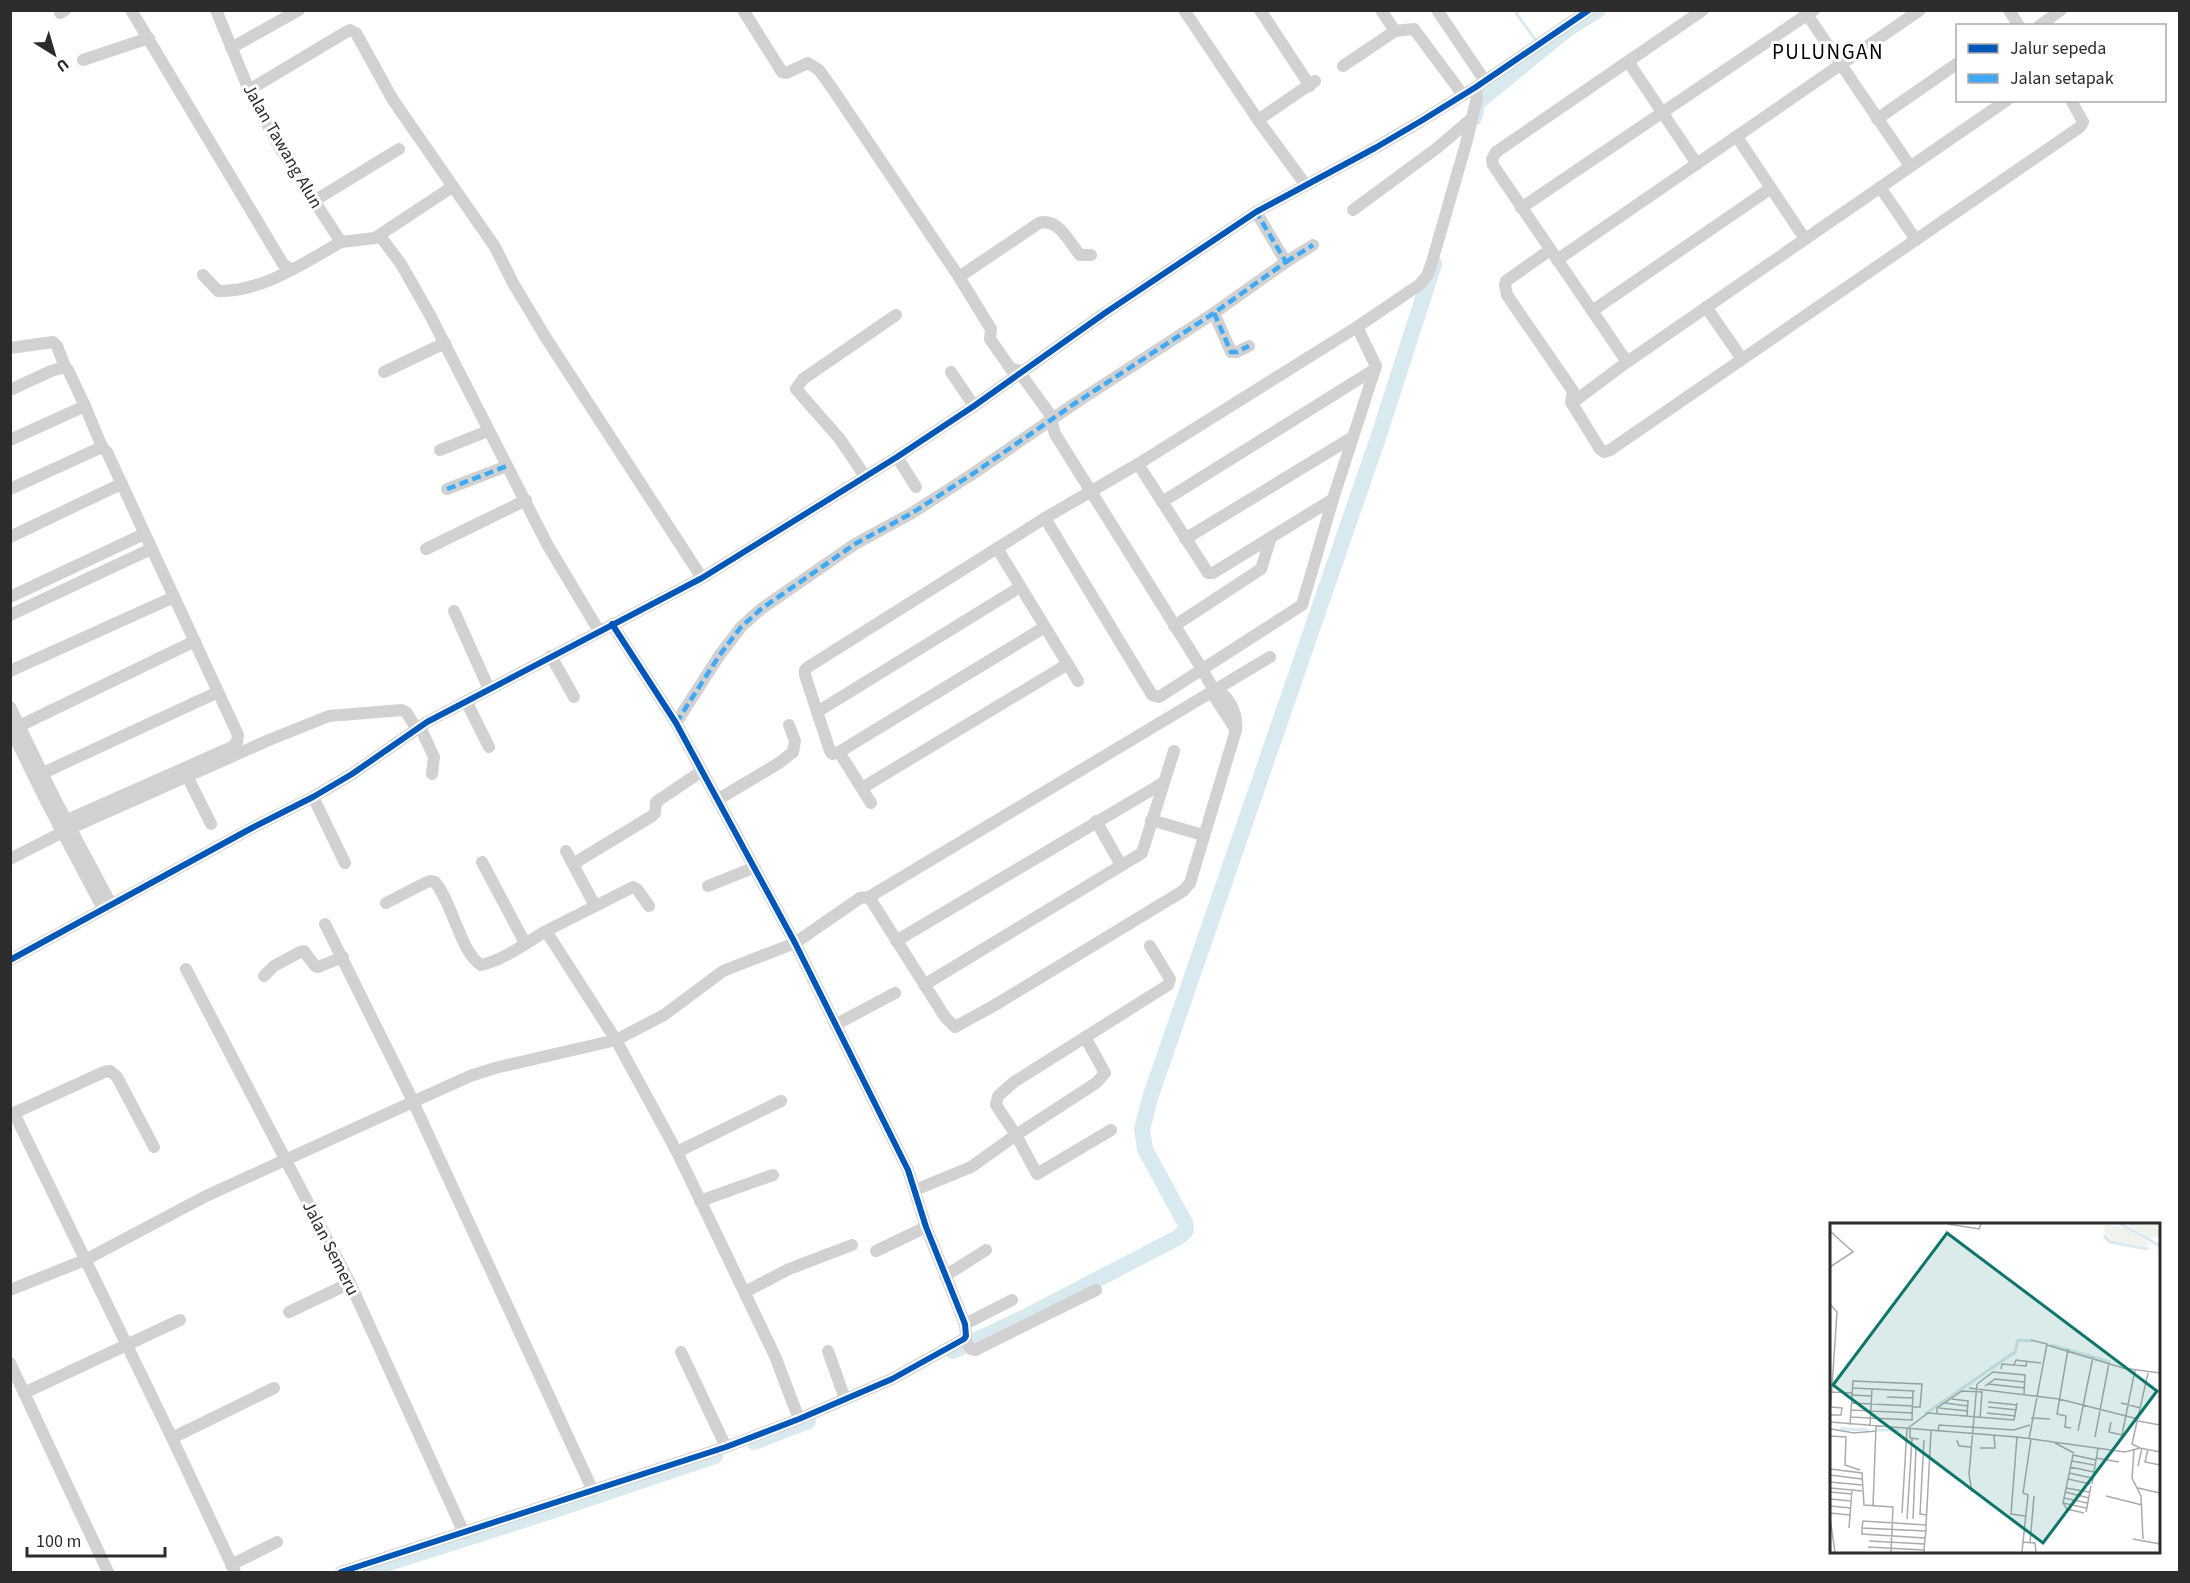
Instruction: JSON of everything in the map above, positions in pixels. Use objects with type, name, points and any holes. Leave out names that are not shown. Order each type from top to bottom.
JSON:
[{"type":"street","points":[[131,10],[283,264],[291,269]]},
{"type":"street","name":"Jalan Tawang Alun","points":[[216,10],[249,90],[281,150],[340,242]]},
{"type":"street","points":[[231,48],[299,10]]},
{"type":"street","points":[[743,10],[782,72],[786,73],[808,63],[819,70],[959,277],[991,328],[990,339],[1011,369],[1020,373],[1045,407],[1055,434],[1210,683],[1236,730],[1190,883],[1184,891],[959,1026],[955,1027],[951,1024],[869,897]]},
{"type":"street","points":[[1184,10],[1258,120],[1303,181]]},
{"type":"street","points":[[1258,120],[1313,83],[1260,10]]},
{"type":"street","points":[[1381,10],[1395,31]]},
{"type":"street","points":[[1045,627],[839,753],[832,754],[830,751],[805,675],[808,667],[1045,518],[1138,464],[1357,327],[1419,285],[1427,276],[1456,183],[1481,80],[1437,10]]},
{"type":"street","points":[[10,960],[313,797],[352,774],[418,728],[466,701],[702,578],[897,457],[970,400],[1020,373],[1303,181],[1375,148],[1460,92],[1503,69],[1589,10]]},
{"type":"street","points":[[1627,362],[1521,208],[1493,165],[1492,159],[1496,152],[1629,63],[1703,10]]},
{"type":"street","points":[[1920,10],[1697,165],[1553,255],[1509,278],[1505,285],[1507,295],[1573,391],[1572,403],[1599,449],[1604,452],[1610,450],[2080,127],[2084,122],[2072,102]]},
{"type":"street","points":[[2009,10],[2016,24]]},
{"type":"street","points":[[1521,208],[1808,12],[1840,66],[1910,166]]},
{"type":"street","points":[[2041,24],[2054,13]]},
{"type":"street","points":[[1343,66],[1395,31],[1409,29],[1417,31],[1460,92]]},
{"type":"street","points":[[249,90],[345,32],[354,31],[393,100],[495,247],[513,283],[546,338],[702,578]]},
{"type":"street","points":[[83,60],[149,38]]},
{"type":"street","points":[[1629,63],[1697,165]]},
{"type":"street","points":[[1877,119],[1956,64]]},
{"type":"street","points":[[1572,403],[1627,362],[2004,102]]},
{"type":"street","points":[[1353,210],[1437,148],[1471,118]]},
{"type":"street","points":[[1737,137],[1805,239]]},
{"type":"street","points":[[314,201],[399,149]]},
{"type":"street","points":[[203,275],[215,289],[225,291],[244,288],[279,276],[340,242],[368,240],[380,236],[452,187]]},
{"type":"street","points":[[1880,187],[1916,240]]},
{"type":"street","points":[[1592,311],[1771,188]]},
{"type":"street","points":[[1256,212],[1286,262]]},
{"type":"street","points":[[959,277],[1039,223],[1046,221],[1055,224],[1080,255],[1091,255]]},
{"type":"street","points":[[380,236],[401,264],[445,343],[547,543],[599,631]]},
{"type":"street","points":[[674,720],[741,627],[761,609],[855,544],[912,513],[1313,245]]},
{"type":"street","points":[[1706,307],[1742,359]]},
{"type":"street","points":[[1214,313],[1231,352],[1237,352],[1249,346]]},
{"type":"street","points":[[866,476],[839,438],[796,388],[803,380],[896,315]]},
{"type":"street","points":[[10,1290],[85,1260],[284,1155],[411,1098],[495,1068],[613,1035],[664,1015],[723,971],[792,939],[860,897],[869,897],[1210,683],[1302,605],[1375,369],[1376,362],[1357,327]]},
{"type":"street","points":[[10,348],[53,342],[57,346],[102,447],[105,448],[238,735],[237,742],[232,747],[65,826],[10,859]]},
{"type":"street","points":[[384,372],[445,343]]},
{"type":"street","points":[[10,390],[65,367]]},
{"type":"street","points":[[1162,502],[1375,369]]},
{"type":"street","points":[[951,372],[970,400]]},
{"type":"street","points":[[10,440],[85,405]]},
{"type":"street","points":[[440,450],[488,431]]},
{"type":"street","points":[[1185,540],[1353,437]]},
{"type":"street","points":[[10,489],[102,447]]},
{"type":"street","points":[[897,457],[916,487]]},
{"type":"street","points":[[1138,464],[1208,573],[1213,573],[1333,499]]},
{"type":"street","points":[[447,489],[507,466]]},
{"type":"street","points":[[10,537],[122,484]]},
{"type":"street","points":[[426,549],[526,500]]},
{"type":"street","points":[[1045,518],[1155,697],[1210,683],[1270,657]]},
{"type":"street","points":[[10,597],[144,534]]},
{"type":"street","points":[[1174,626],[1261,568],[1271,537]]},
{"type":"street","points":[[997,548],[1078,681]]},
{"type":"street","points":[[10,615],[151,549]]},
{"type":"street","points":[[56,576],[63,591]]},
{"type":"street","points":[[817,712],[1020,586]]},
{"type":"street","points":[[10,671],[174,597]]},
{"type":"street","points":[[454,611],[489,689]]},
{"type":"street","points":[[612,624],[674,720],[702,771],[792,939],[908,1170],[926,1227],[965,1324],[967,1343],[975,1350],[1096,1290]]},
{"type":"street","points":[[14,728],[195,641]]},
{"type":"street","points":[[551,656],[574,697]]},
{"type":"street","points":[[862,788],[1068,664]]},
{"type":"street","points":[[43,773],[218,692]]},
{"type":"street","points":[[466,701],[489,747]]},
{"type":"street","points":[[10,707],[14,728],[107,906]]},
{"type":"street","points":[[65,826],[188,778],[269,740],[329,716],[402,710],[406,712],[434,757],[432,774]]},
{"type":"street","points":[[717,800],[777,765],[793,752],[795,741],[789,725]]},
{"type":"street","points":[[14,728],[43,773],[65,826]]},
{"type":"street","points":[[924,985],[1143,851],[1174,751]]},
{"type":"street","points":[[839,753],[871,803]]},
{"type":"street","points":[[573,864],[652,816],[655,813],[656,802],[702,771]]},
{"type":"street","points":[[188,778],[211,824]]},
{"type":"street","points":[[896,941],[1163,783]]},
{"type":"street","points":[[313,797],[345,863]]},
{"type":"street","points":[[1151,820],[1203,835]]},
{"type":"street","points":[[1096,821],[1121,866]]},
{"type":"street","points":[[566,851],[595,906]]},
{"type":"street","points":[[482,862],[525,944]]},
{"type":"street","points":[[708,886],[753,868]]},
{"type":"street","points":[[386,903],[430,881],[435,882],[475,962],[481,965],[490,963],[546,931],[633,887],[649,906]]},
{"type":"street","points":[[325,924],[411,1098],[594,1491]]},
{"type":"street","points":[[546,931],[613,1035],[677,1152],[775,1356],[799,1419]]},
{"type":"street","points":[[1111,1130],[1037,1174],[1016,1135],[996,1105],[998,1096],[1014,1082],[1168,985],[1170,979],[1150,946]]},
{"type":"street","points":[[264,976],[279,962],[304,951],[318,967],[343,957]]},
{"type":"street","name":"Jalan Semeru","points":[[186,969],[350,1283],[464,1533]]},
{"type":"street","points":[[835,1025],[895,993]]},
{"type":"street","points":[[915,1190],[971,1167],[1096,1083],[1105,1073],[1085,1037]]},
{"type":"street","points":[[154,1147],[117,1077],[110,1071],[12,1114],[172,1438],[233,1568],[278,1542]]},
{"type":"street","points":[[677,1152],[781,1101]]},
{"type":"street","points":[[700,1201],[773,1175]]},
{"type":"street","points":[[876,1251],[926,1227]]},
{"type":"street","points":[[745,1292],[789,1269],[852,1245]]},
{"type":"street","points":[[945,1276],[986,1250]]},
{"type":"street","points":[[289,1312],[350,1283]]},
{"type":"street","points":[[965,1324],[1012,1300]]},
{"type":"street","points":[[24,1392],[180,1320]]},
{"type":"street","points":[[341,1572],[726,1447],[892,1379],[967,1343]]},
{"type":"street","points":[[828,1351],[845,1399]]},
{"type":"street","points":[[681,1352],[726,1447]]},
{"type":"street","points":[[10,1363],[108,1572]]},
{"type":"street","points":[[172,1438],[274,1388]]},
{"type":"waterway","points":[[1520,10],[1516,13],[1537,42]]},
{"type":"waterway","points":[[1474,118],[1478,102],[1566,30],[1598,10]]},
{"type":"waterway","points":[[953,1351],[1025,1317],[1179,1237],[1186,1230],[1185,1223],[1145,1149],[1142,1129],[1150,1098],[1379,435],[1434,264]]},
{"type":"waterway","points":[[754,1442],[808,1421]]},
{"type":"waterway","points":[[361,1572],[715,1456]]},
{"type":"marked path","points":[[676,723],[719,656],[741,627],[761,609],[855,544],[912,513],[974,473],[1074,404],[1214,313],[1286,262],[1256,212]]},
{"type":"marked path","points":[[1286,262],[1313,245]]},
{"type":"marked path","points":[[1214,313],[1231,352],[1237,352],[1249,346]]},
{"type":"marked path","points":[[447,489],[507,466]]},
{"type":"cycle path","points":[[10,960],[313,797],[352,774],[427,722],[702,578],[897,457],[1256,212],[1421,121],[1476,87],[1589,10]]},
{"type":"cycle path","points":[[341,1572],[726,1447],[892,1379],[966,1336],[965,1324],[926,1227],[908,1170],[795,943],[676,723],[612,624]]},
{"type":"district","name":"PULUNGAN","points":[[1828,52]]}]
